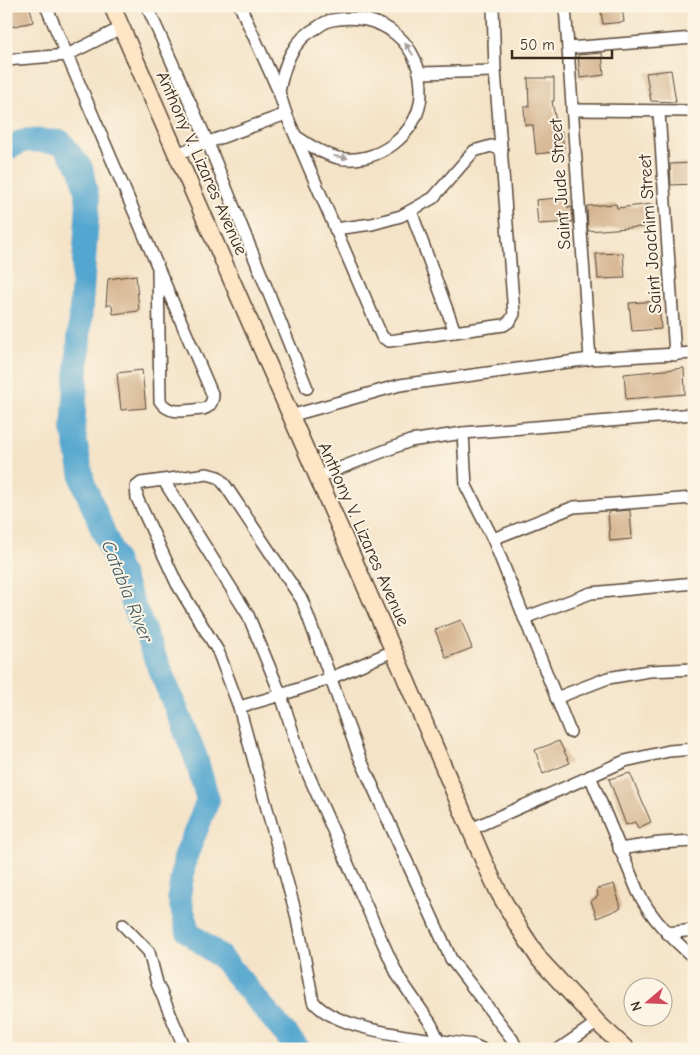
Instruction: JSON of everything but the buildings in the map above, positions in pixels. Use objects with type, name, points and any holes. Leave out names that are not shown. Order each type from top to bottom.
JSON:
[{"type":"main road","name":"Anthony V. Lizares Avenue","points":[[112,6],[483,859],[518,926],[540,960],[626,1049]]},
{"type":"street","points":[[46,6],[213,396],[212,403],[208,408],[170,410],[164,407],[160,401],[158,269]]},
{"type":"street","points":[[147,6],[208,144],[307,388]]},
{"type":"street","points":[[240,6],[279,92],[286,114],[298,137],[335,229],[382,337],[385,340],[394,341],[504,325],[510,321],[514,314],[492,6]]},
{"type":"street","name":"Saint Jude Street","points":[[565,6],[590,360]]},
{"type":"street","points":[[279,92],[283,71],[292,49],[308,32],[329,21],[352,17],[375,21],[396,33],[411,51],[420,73],[421,96],[415,118],[402,137],[384,151],[362,158],[339,158],[317,150],[298,137]]},
{"type":"street","points":[[6,60],[66,55],[121,28]]},
{"type":"street","points":[[568,48],[694,38]]},
{"type":"street","points":[[420,73],[496,71]]},
{"type":"street","points":[[572,110],[694,111]]},
{"type":"street","name":"Saint Joachim Street","points":[[659,112],[675,355]]},
{"type":"street","points":[[176,154],[208,144],[286,114]]},
{"type":"street","points":[[335,229],[372,224],[402,216],[433,198],[474,151],[491,146],[502,150]]},
{"type":"street","points":[[410,211],[455,332]]},
{"type":"street","points":[[290,416],[400,385],[590,360],[694,354]]},
{"type":"street","points":[[317,477],[410,441],[463,433],[694,414]]},
{"type":"street","points":[[463,433],[466,486],[493,540],[570,732]]},
{"type":"street","points":[[482,1049],[473,1045],[389,1033],[352,1024],[322,1011],[313,1001],[296,914],[239,707],[218,651],[177,584],[137,498],[136,487],[140,483],[207,474],[218,477],[302,600],[359,756],[451,959],[512,1039],[517,1049]]},
{"type":"street","points":[[164,480],[248,615],[281,695],[302,758],[398,976],[431,1024],[439,1041]]},
{"type":"street","points":[[493,540],[574,508],[694,498]]},
{"type":"street","points":[[524,618],[591,593],[694,583]]},
{"type":"street","points":[[239,707],[331,678],[393,651]]},
{"type":"street","points":[[556,698],[608,678],[649,671],[694,668]]},
{"type":"street","points":[[471,829],[625,761],[650,754],[694,749]]},
{"type":"street","points":[[590,776],[619,849],[646,908],[656,922],[694,958]]},
{"type":"street","points":[[619,849],[660,843],[694,841]]},
{"type":"street","points":[[123,925],[149,952],[157,984],[185,1049]]},
{"type":"street","points":[[667,933],[694,930]]},
{"type":"street","points":[[559,1049],[598,1022]]},
{"type":"waterway","name":"Catabla River","points":[[6,149],[25,140],[61,142],[81,168],[88,202],[73,429],[83,482],[195,755],[208,800],[185,858],[179,896],[188,932],[222,958],[298,1049]]}]
